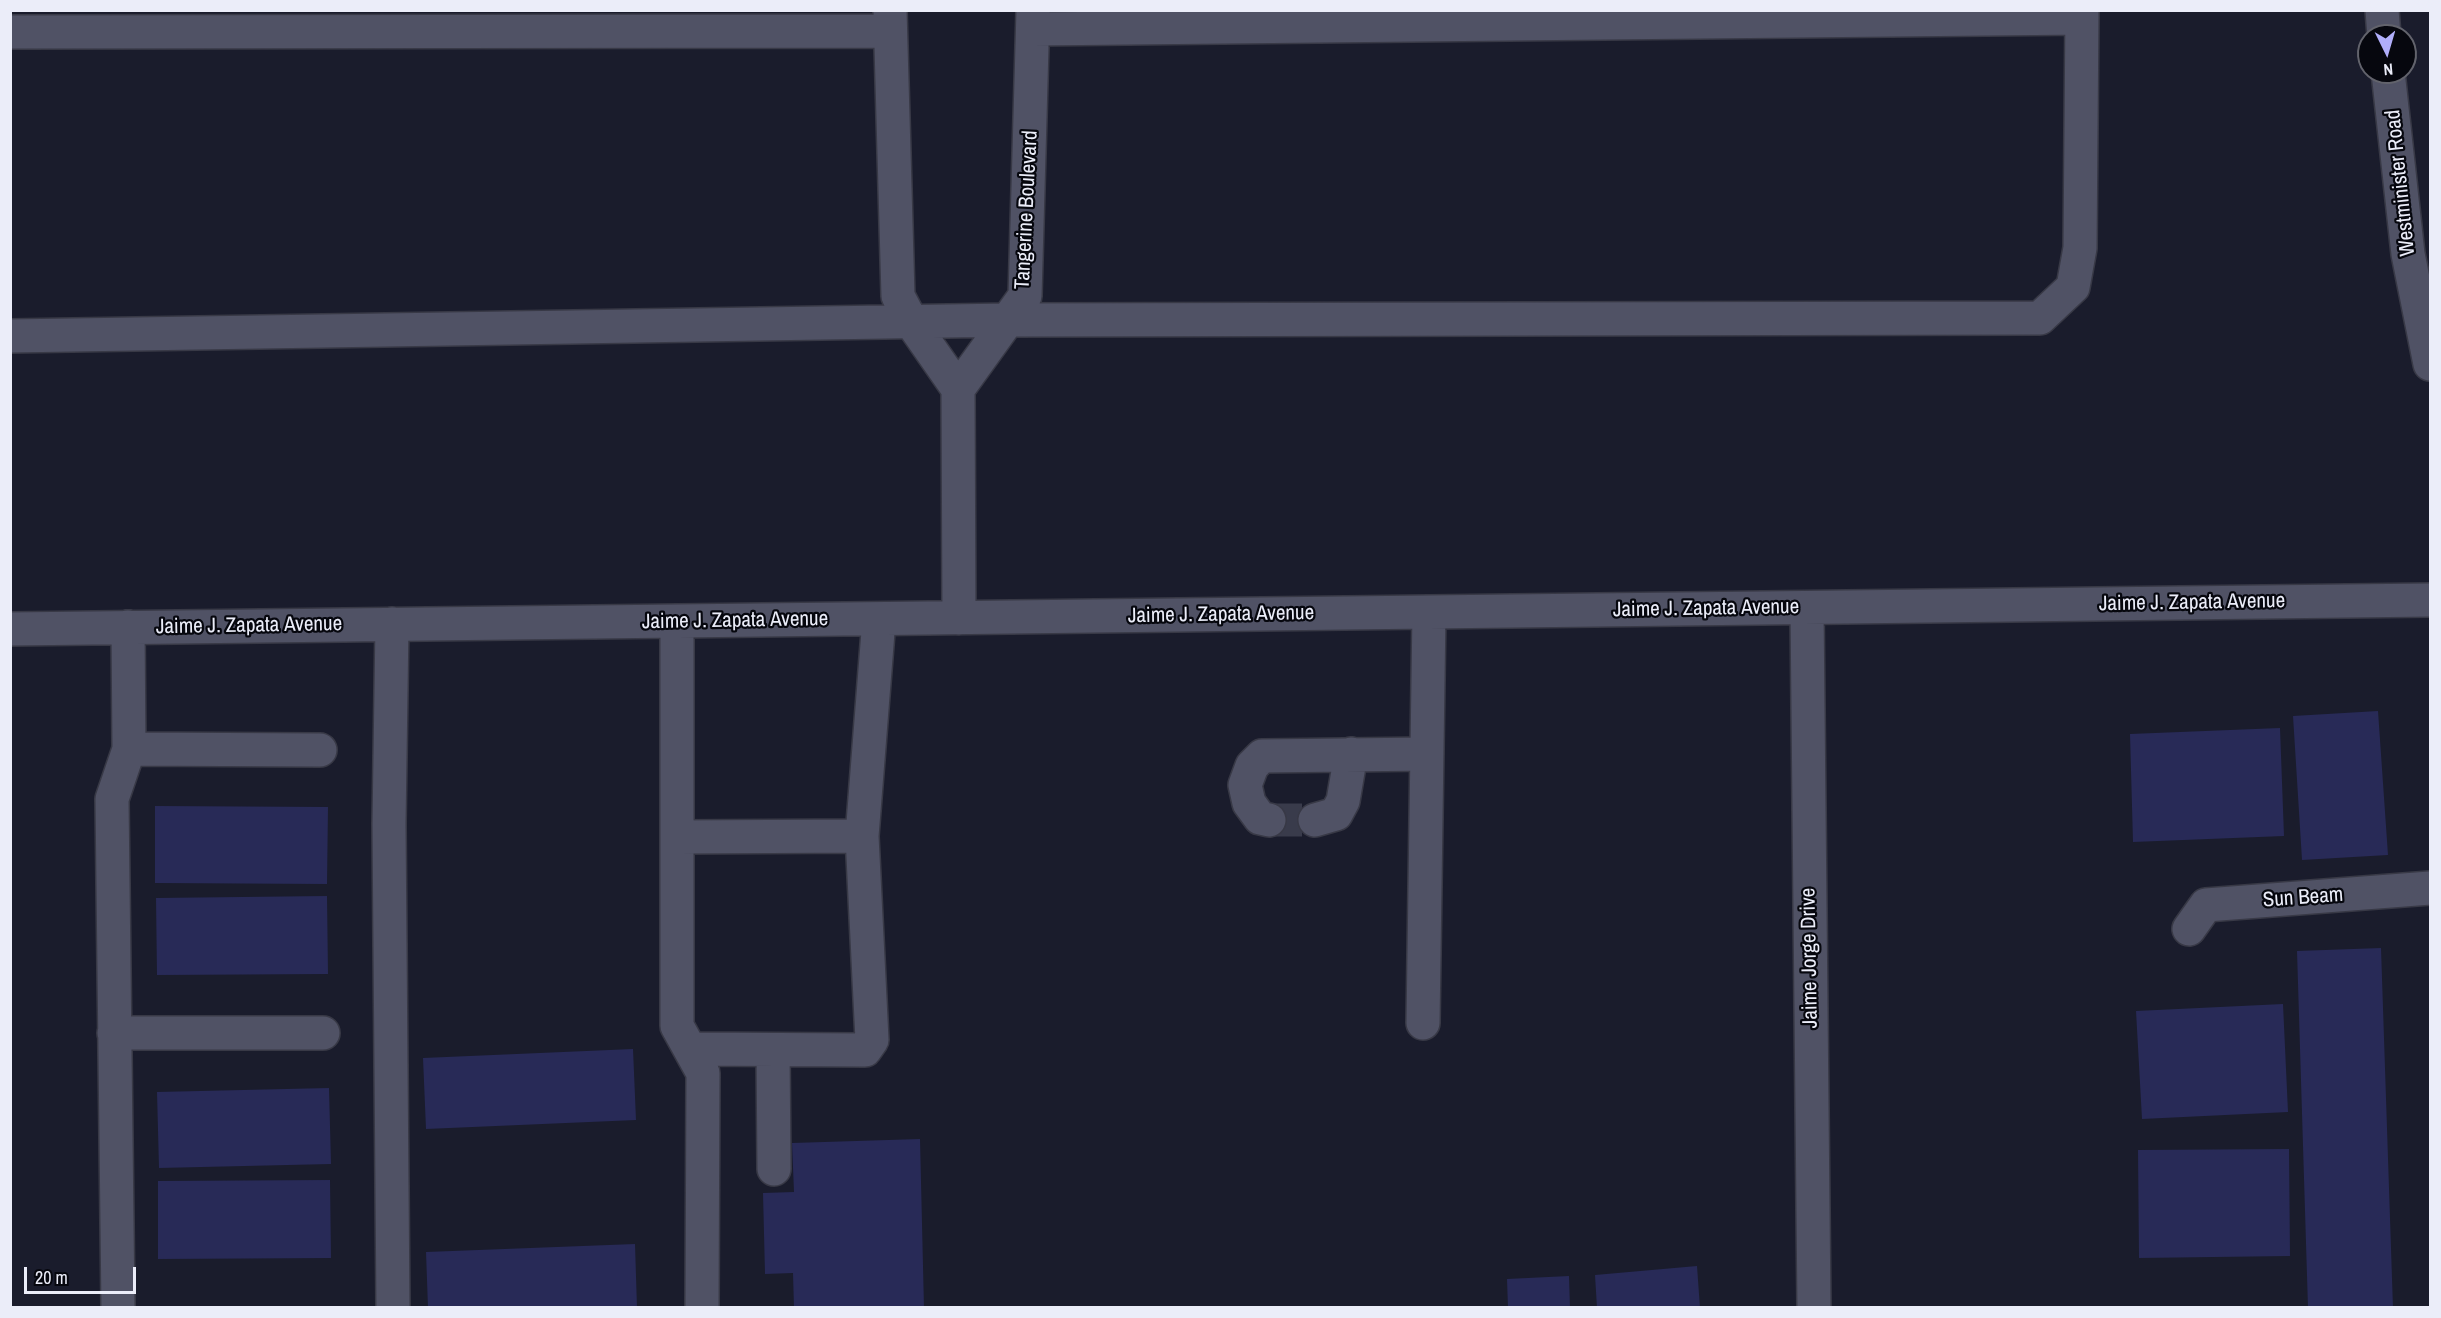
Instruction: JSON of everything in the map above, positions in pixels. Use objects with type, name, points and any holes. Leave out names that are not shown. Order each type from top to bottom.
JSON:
[{"type":"street","points":[[10,336],[1010,321],[2040,318],[2073,287],[2080,248],[2082,14],[1033,20]]},
{"type":"street","name":"Tangerine Boulevard","points":[[958,389],[1010,321],[1025,296],[1033,20]]},
{"type":"street","points":[[10,32],[890,21],[898,296],[912,323],[958,389],[959,618]]},
{"type":"street","name":"Westminister Road","points":[[2389,84],[2408,254],[2430,364]]},
{"type":"street","name":"Jaime J. Zapata Avenue","points":[[10,629],[2430,600]]},
{"type":"street","name":"Jaime Jorge Drive","points":[[1807,608],[1814,1308]]},
{"type":"street","points":[[1423,1023],[1429,612]]},
{"type":"street","points":[[690,1049],[865,1050],[872,1040],[862,837],[879,619]]},
{"type":"street","points":[[677,622],[677,1026],[703,1073],[702,1308]]},
{"type":"street","points":[[392,624],[389,836],[393,1308]]},
{"type":"street","points":[[118,1308],[112,799],[129,749],[129,627]]},
{"type":"street","points":[[129,749],[320,750]]},
{"type":"street","points":[[1315,820],[1336,814],[1343,801],[1351,754]]},
{"type":"street","points":[[1269,820],[1260,818],[1249,803],[1245,785],[1252,766],[1262,756],[1427,754]]},
{"type":"street","points":[[677,837],[862,837]]},
{"type":"street","name":"Sun Beam","points":[[2189,929],[2206,905],[2430,888]]},
{"type":"street","points":[[114,1034],[323,1033]]},
{"type":"street","points":[[773,1050],[774,1169]]},
{"type":"building","points":[[2378,711],[2388,855],[2302,860],[2293,716]]},
{"type":"building","points":[[2280,728],[2284,836],[2133,842],[2130,734]]},
{"type":"building","points":[[155,806],[328,807],[327,884],[155,883]]},
{"type":"building","points":[[327,896],[328,974],[157,975],[156,898]]},
{"type":"building","points":[[2381,948],[2393,1308],[2308,1308],[2297,951]]},
{"type":"building","points":[[2283,1004],[2288,1112],[2142,1119],[2136,1011]]},
{"type":"building","points":[[633,1049],[636,1120],[426,1129],[423,1058]]},
{"type":"building","points":[[329,1088],[331,1164],[159,1168],[157,1092]]},
{"type":"building","points":[[920,1139],[924,1308],[794,1308],[793,1273],[765,1274],[763,1193],[794,1192],[792,1143]]},
{"type":"building","points":[[2289,1149],[2290,1256],[2139,1258],[2138,1150]]},
{"type":"building","points":[[330,1180],[331,1258],[158,1259],[158,1181]]},
{"type":"building","points":[[635,1244],[637,1308],[428,1308],[426,1252]]},
{"type":"building","points":[[1697,1266],[1700,1308],[1597,1308],[1595,1275]]},
{"type":"building","points":[[1569,1276],[1570,1308],[1508,1308],[1507,1279]]},
{"type":"tunnel","points":[[1269,820],[1315,820]]}]
